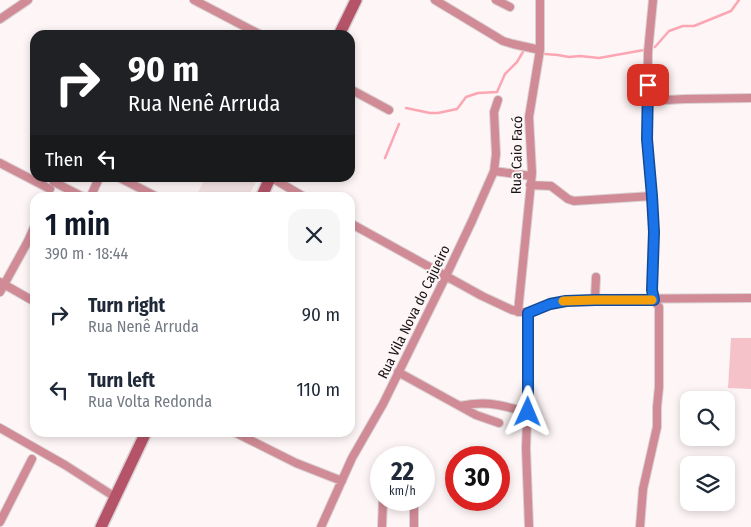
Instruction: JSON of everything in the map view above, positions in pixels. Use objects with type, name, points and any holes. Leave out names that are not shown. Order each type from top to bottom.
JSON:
[{"type":"street","points":[[0,19],[28,0]]},
{"type":"street","points":[[195,0],[252,30]]},
{"type":"street","points":[[341,30],[356,0]]},
{"type":"street","points":[[436,0],[512,44],[540,50]]},
{"type":"street","points":[[496,0],[510,7]]},
{"type":"street","name":"Rua Caio Facó","points":[[518,312],[531,180],[529,117],[540,50],[540,0]]},
{"type":"street","points":[[640,527],[643,489],[657,427],[659,387],[659,307],[654,300],[652,290],[654,232],[647,139],[648,52],[653,0]]},
{"type":"street","points":[[355,92],[389,110]]},
{"type":"street","points":[[648,101],[751,98]]},
{"type":"street","name":"Rua Vila Nova do Cajueiro","points":[[321,527],[352,458],[383,404],[446,276],[494,171],[496,154],[494,112],[498,100]]},
{"type":"street","points":[[0,163],[30,174]]},
{"type":"street","points":[[494,171],[551,186],[568,199],[574,201],[652,196]]},
{"type":"street","points":[[128,182],[147,192]]},
{"type":"street","points":[[278,182],[296,192]]},
{"type":"street","points":[[54,183],[73,192]]},
{"type":"street","points":[[355,226],[502,306],[518,312],[528,313],[554,302],[751,298]]},
{"type":"street","points":[[30,236],[1,286],[30,300]]},
{"type":"street","points":[[595,300],[596,276]]},
{"type":"street","points":[[528,313],[526,448],[529,527]]},
{"type":"street","points":[[398,372],[476,415],[499,423]]},
{"type":"street","points":[[460,406],[474,403],[492,404],[528,412]]},
{"type":"street","points":[[0,428],[115,497]]},
{"type":"street","points":[[101,527],[144,437]]},
{"type":"street","points":[[244,437],[296,463],[342,481]]},
{"type":"street","points":[[0,522],[32,459]]},
{"type":"street","points":[[382,527],[383,511]]},
{"type":"street","points":[[414,511],[414,527]]},
{"type":"shaded area","points":[[203,182],[256,182],[251,192],[198,192]]},
{"type":"shaded area","points":[[731,338],[751,338],[751,389],[728,388]]},
{"type":"waterway","points":[[655,47],[669,31],[683,26],[694,26],[731,11],[739,0]]},
{"type":"waterway","points":[[406,108],[438,113],[457,109],[466,97],[478,93],[497,92],[505,74],[517,62],[524,50]]},
{"type":"waterway","points":[[545,54],[599,58],[644,50]]},
{"type":"waterway","points":[[385,158],[399,124]]},
{"type":"slow traffic","points":[[563,301],[652,300]]},
{"type":"route","points":[[528,412],[528,313],[554,302],[654,300],[652,290],[654,232],[647,139],[648,85]]}]
